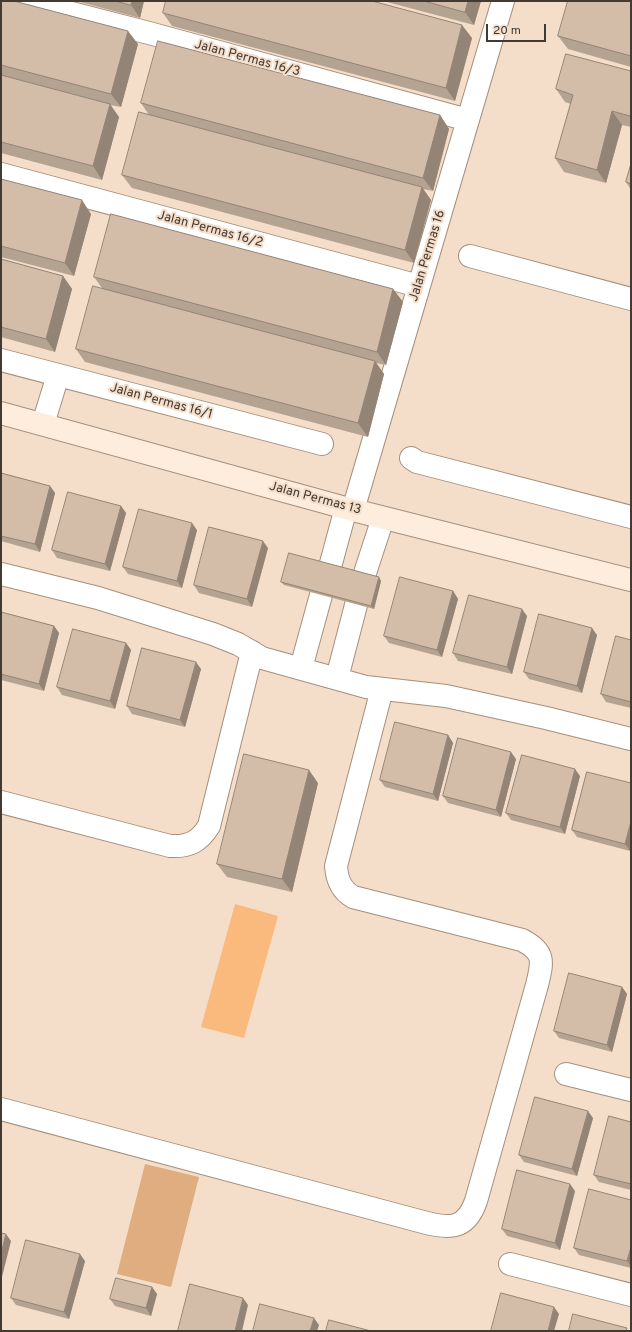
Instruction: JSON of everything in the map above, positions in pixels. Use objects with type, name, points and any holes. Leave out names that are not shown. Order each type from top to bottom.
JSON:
[{"type":"main road","name":"Jalan Permas 13","points":[[1,413],[349,509],[631,580]]},
{"type":"street","name":"Jalan Permas 16/3","points":[[25,1],[157,35],[468,120]]},
{"type":"street","name":"Jalan Permas 16","points":[[330,567],[419,286],[503,1]]},
{"type":"street","name":"Jalan Permas 16/2","points":[[1,174],[419,286]]},
{"type":"street","points":[[470,256],[631,299]]},
{"type":"street","name":"Jalan Permas 16/1","points":[[1,360],[322,444]]},
{"type":"street","points":[[43,424],[58,375]]},
{"type":"street","points":[[411,458],[417,462],[631,517]]},
{"type":"street","points":[[364,576],[383,518]]},
{"type":"street","points":[[1,574],[98,598],[213,634],[262,658],[366,687],[446,696],[546,718],[631,739]]},
{"type":"street","points":[[301,668],[321,595]]},
{"type":"street","points":[[337,678],[356,604]]},
{"type":"street","points":[[1,802],[170,846],[182,847],[195,843],[203,836],[209,826],[252,652]]},
{"type":"street","points":[[1,1109],[428,1224],[449,1227],[457,1226],[464,1221],[474,1208],[541,970],[541,956],[534,946],[522,940],[353,897],[344,891],[339,882],[336,866],[382,689]]},
{"type":"street","points":[[566,1074],[631,1090]]},
{"type":"street","points":[[510,1264],[631,1295]]},
{"type":"shaded area","points":[[235,904],[278,916],[244,1038],[201,1027]]},
{"type":"shaded area","points":[[145,1164],[199,1177],[171,1287],[117,1274]]},
{"type":"building","points":[[1,1],[14,1],[128,31],[111,94],[1,65]]},
{"type":"building","points":[[116,1],[132,1],[131,5]]},
{"type":"building","points":[[166,1],[372,1],[462,25],[446,88],[163,13]]},
{"type":"building","points":[[424,1],[468,1],[465,12]]},
{"type":"building","points":[[568,1],[631,1],[631,56],[558,36]]},
{"type":"building","points":[[158,41],[440,115],[423,178],[141,103]]},
{"type":"building","points":[[566,54],[631,71],[630,116],[612,111],[597,170],[555,158],[573,95],[556,89]]},
{"type":"building","points":[[1,75],[110,104],[93,166],[1,142]]},
{"type":"building","points":[[139,112],[422,187],[405,250],[122,175]]},
{"type":"building","points":[[631,164],[631,184],[626,182]]},
{"type":"building","points":[[1,179],[82,200],[65,263],[1,246]]},
{"type":"building","points":[[111,214],[393,289],[377,352],[94,277]]},
{"type":"building","points":[[1,259],[63,276],[46,339],[1,327]]},
{"type":"building","points":[[93,286],[375,361],[358,423],[76,349]]},
{"type":"building","points":[[1,473],[50,486],[35,544],[1,536]]},
{"type":"building","points":[[68,492],[121,506],[105,564],[52,550]]},
{"type":"building","points":[[139,509],[192,523],[177,581],[123,567]]},
{"type":"building","points":[[209,527],[263,541],[247,599],[194,585]]},
{"type":"building","points":[[289,553],[379,577],[371,606],[281,582]]},
{"type":"building","points":[[400,577],[453,591],[437,650],[384,636]]},
{"type":"building","points":[[469,595],[522,609],[507,667],[453,653]]},
{"type":"building","points":[[1,612],[54,626],[39,684],[1,674]]},
{"type":"building","points":[[539,614],[592,628],[577,686],[524,672]]},
{"type":"building","points":[[73,629],[126,643],[110,701],[57,687]]},
{"type":"building","points":[[616,636],[631,640],[631,702],[601,694]]},
{"type":"building","points":[[142,648],[196,662],[180,720],[127,706]]},
{"type":"building","points":[[395,722],[448,735],[433,794],[380,780]]},
{"type":"building","points":[[458,738],[511,752],[496,810],[443,796]]},
{"type":"building","points":[[244,754],[309,770],[282,879],[217,864]]},
{"type":"building","points":[[522,755],[575,769],[560,827],[506,813]]},
{"type":"building","points":[[587,772],[631,783],[631,821],[625,844],[572,830]]},
{"type":"building","points":[[569,973],[622,987],[607,1045],[554,1031]]},
{"type":"building","points":[[535,1097],[588,1111],[572,1169],[519,1155]]},
{"type":"building","points":[[609,1116],[631,1122],[631,1184],[594,1175]]},
{"type":"building","points":[[517,1170],[570,1184],[555,1243],[502,1229]]},
{"type":"building","points":[[589,1189],[631,1200],[631,1247],[627,1261],[574,1248]]},
{"type":"building","points":[[1,1233],[6,1234],[1,1254]]},
{"type":"building","points":[[26,1240],[80,1254],[64,1312],[11,1298]]},
{"type":"building","points":[[116,1278],[152,1287],[146,1308],[110,1299]]},
{"type":"building","points":[[190,1284],[243,1298],[235,1331],[178,1331]]},
{"type":"building","points":[[501,1293],[554,1307],[548,1331],[491,1331]]},
{"type":"building","points":[[260,1304],[314,1318],[310,1331],[253,1331]]},
{"type":"building","points":[[573,1314],[627,1328],[626,1331],[569,1331]]},
{"type":"building","points":[[329,1320],[371,1331],[326,1331]]}]
